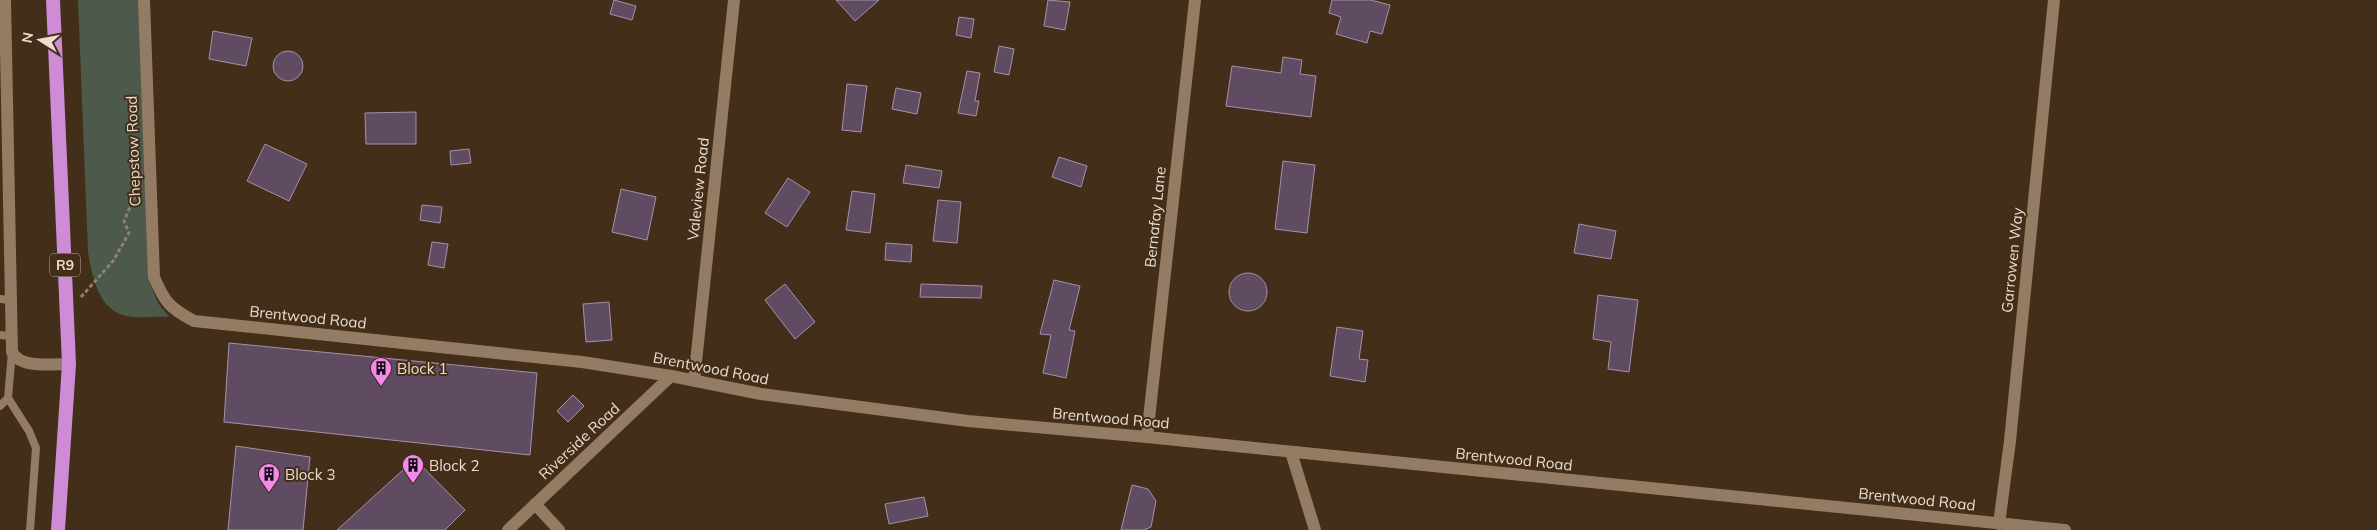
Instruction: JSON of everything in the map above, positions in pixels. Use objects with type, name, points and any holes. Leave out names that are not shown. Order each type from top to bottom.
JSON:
[{"type":"highway","name":"R9","points":[[53,0],[69,364],[58,530]]},
{"type":"street","points":[[6,0],[6,335],[12,352],[18,361],[69,364]]},
{"type":"street","name":"Chepstow Road","points":[[144,0],[154,278],[163,299]]},
{"type":"street","name":"Valeview Road","points":[[694,381],[734,0]]},
{"type":"street","name":"Bernafay Lane","points":[[1147,437],[1195,0]]},
{"type":"street","name":"Garrowen Way","points":[[1999,524],[2010,441],[2054,0]]},
{"type":"street","name":"Brentwood Road","points":[[163,299],[175,311],[194,321],[573,361],[670,376],[761,394],[968,422],[1147,437],[2065,530]]},
{"type":"street","name":"Riverside Road","points":[[508,530],[670,376]]},
{"type":"street","points":[[1291,452],[1315,530]]},
{"type":"street","points":[[535,504],[559,530]]},
{"type":"lane","points":[[12,352],[8,398],[30,431],[36,448],[30,530]]},
{"type":"lane","points":[[0,384],[9,384]]},
{"type":"lane","points":[[0,406],[8,398]]},
{"type":"path","points":[[67,312],[113,261],[129,233],[124,221],[137,190],[150,179]]},
{"type":"green space","points":[[78,0],[139,0],[149,281],[158,303],[169,317],[131,317],[116,312],[103,299],[94,281],[88,252]]},
{"type":"building","points":[[614,0],[636,6],[632,20],[610,14]]},
{"type":"building","points":[[836,0],[879,0],[855,21]]},
{"type":"building","points":[[1048,0],[1070,2],[1065,30],[1044,26]]},
{"type":"building","points":[[1332,0],[1371,0],[1390,5],[1382,34],[1370,31],[1367,43],[1336,34],[1341,17],[1329,13]]},
{"type":"building","points":[[959,17],[974,19],[971,38],[956,35]]},
{"type":"building","points":[[213,31],[252,38],[246,66],[209,59]]},
{"type":"building","points":[[999,46],[1014,49],[1009,75],[994,72]]},
{"type":"building","points":[[288,51],[298,56],[303,66],[298,76],[288,81],[278,76],[273,66],[278,56]]},
{"type":"building","points":[[1283,57],[1302,60],[1300,74],[1316,76],[1311,117],[1226,106],[1232,66],[1281,73]]},
{"type":"building","points":[[967,71],[980,73],[975,101],[979,101],[976,116],[958,113]]},
{"type":"building","points":[[847,84],[867,86],[861,132],[842,130]]},
{"type":"building","points":[[896,88],[921,93],[917,114],[892,109]]},
{"type":"building","points":[[416,112],[416,144],[366,144],[365,113]]},
{"type":"building","points":[[265,144],[307,164],[289,201],[247,181]]},
{"type":"building","points":[[469,149],[471,163],[451,165],[450,151]]},
{"type":"building","points":[[1059,157],[1087,166],[1081,187],[1052,177]]},
{"type":"building","points":[[1283,161],[1315,165],[1307,233],[1275,229]]},
{"type":"building","points":[[906,165],[942,171],[939,188],[903,183]]},
{"type":"building","points":[[788,178],[810,192],[787,227],[765,213]]},
{"type":"building","points":[[621,189],[656,197],[647,240],[612,232]]},
{"type":"building","points":[[852,191],[875,194],[870,233],[846,230]]},
{"type":"building","points":[[938,200],[961,202],[957,243],[933,241]]},
{"type":"building","points":[[422,205],[442,207],[440,223],[420,220]]},
{"type":"building","points":[[1579,224],[1616,231],[1611,259],[1574,253]]},
{"type":"building","points":[[432,242],[448,244],[444,268],[428,265]]},
{"type":"building","points":[[886,243],[912,245],[911,262],[885,260]]},
{"type":"building","points":[[1248,273],[1261,279],[1267,292],[1261,305],[1248,311],[1235,305],[1229,292],[1235,279]]},
{"type":"building","points":[[1054,280],[1080,286],[1069,330],[1075,331],[1066,378],[1043,373],[1051,335],[1040,334]]},
{"type":"building","points":[[785,284],[815,322],[795,339],[765,300]]},
{"type":"building","points":[[921,284],[982,286],[981,298],[920,297]]},
{"type":"building","points":[[1598,295],[1638,300],[1629,372],[1608,369],[1611,342],[1593,339]]},
{"type":"building","points":[[609,302],[612,340],[586,342],[583,304]]},
{"type":"building","points":[[1337,327],[1363,331],[1359,359],[1368,360],[1365,382],[1330,376]]},
{"type":"building","name":"Block 1","points":[[229,343],[537,373],[530,455],[224,422]]},
{"type":"building","points":[[573,395],[584,406],[568,422],[557,411]]},
{"type":"building","name":"Block 3","points":[[236,446],[310,457],[303,530],[228,530]]},
{"type":"building","name":"Block 2","points":[[415,459],[465,510],[445,530],[337,530]]},
{"type":"building","points":[[1132,485],[1148,489],[1156,501],[1151,527],[1144,530],[1121,530]]},
{"type":"building","points":[[924,497],[928,516],[889,524],[885,504]]},
{"type":"place","name":"Block 1","points":[[381,387]]},
{"type":"place","name":"Block 2","points":[[413,484]]},
{"type":"place","name":"Block 3","points":[[269,493]]}]
